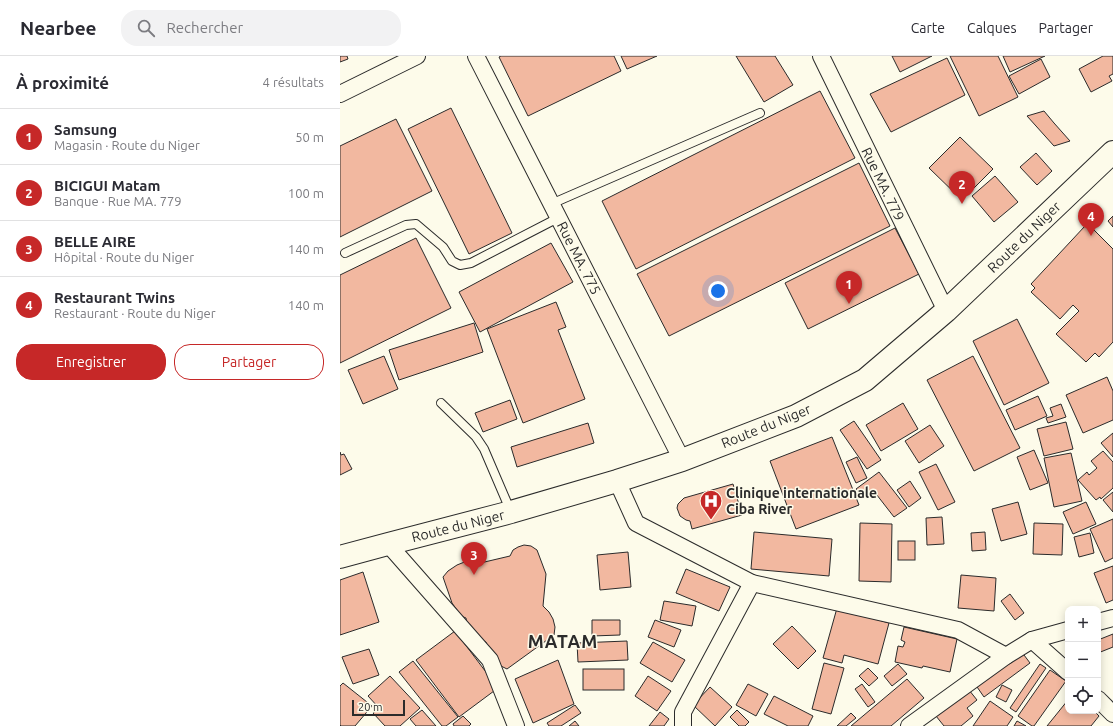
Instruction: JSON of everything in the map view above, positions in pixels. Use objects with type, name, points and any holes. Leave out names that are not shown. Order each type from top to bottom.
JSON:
[{"type":"main road","name":"Route du Niger","points":[[340,557],[511,512],[682,460],[796,416],[865,380],[946,312],[1113,152]]},
{"type":"street","points":[[340,94],[417,56]]},
{"type":"street","name":"Rue MA. 775","points":[[476,56],[682,460]]},
{"type":"street","name":"Rue MA. 779","points":[[821,56],[946,312]]},
{"type":"street","points":[[617,481],[636,523],[752,583],[958,630],[1006,656]]},
{"type":"street","points":[[388,544],[490,660],[516,726]]},
{"type":"street","points":[[683,726],[683,712],[752,583]]},
{"type":"street","points":[[1101,621],[1113,618]]},
{"type":"street","points":[[910,726],[1006,656],[1032,640],[1065,631]]},
{"type":"street","points":[[1032,640],[1065,669]]},
{"type":"street","points":[[1101,702],[1113,714]]},
{"type":"lane","points":[[345,252],[406,225],[416,224],[443,247],[452,261],[460,265],[471,263],[555,211],[760,113]]},
{"type":"lane","points":[[441,403],[476,437],[484,449],[511,512]]},
{"type":"building","points":[[340,56],[347,56],[348,59],[340,62]]},
{"type":"building","points":[[614,56],[621,71],[528,116],[499,57]]},
{"type":"building","points":[[621,56],[657,56],[627,69]]},
{"type":"building","points":[[736,56],[775,56],[793,85],[764,102]]},
{"type":"building","points":[[892,56],[932,56],[900,72]]},
{"type":"building","points":[[950,56],[998,56],[1018,97],[979,116]]},
{"type":"building","points":[[1003,56],[1045,56],[1010,72]]},
{"type":"building","points":[[1103,56],[1113,56],[1113,74],[1109,76],[1112,81],[1091,92],[1079,69]]},
{"type":"building","points":[[947,58],[965,95],[891,132],[870,94]]},
{"type":"building","points":[[1041,59],[1050,77],[1019,94],[1009,76]]},
{"type":"building","points":[[820,91],[855,158],[636,269],[602,201]]},
{"type":"building","points":[[451,108],[512,233],[469,254],[408,129]]},
{"type":"building","points":[[1044,111],[1070,141],[1054,146],[1027,116]]},
{"type":"building","points":[[396,119],[432,191],[340,237],[340,146]]},
{"type":"building","points":[[960,137],[993,169],[962,200],[929,168]]},
{"type":"building","points":[[1036,153],[1052,171],[1037,185],[1020,167]]},
{"type":"building","points":[[859,163],[890,226],[669,336],[637,274]]},
{"type":"building","points":[[995,176],[1018,202],[994,222],[972,196]]},
{"type":"building","points":[[1113,216],[1113,227],[1108,221]]},
{"type":"building","points":[[1085,226],[1089,229],[1091,227],[1113,249],[1113,342],[1099,357],[1095,353],[1086,362],[1056,334],[1079,311],[1073,305],[1060,319],[1031,292],[1035,288],[1031,284]]},
{"type":"building","points":[[895,228],[919,274],[808,329],[785,283]]},
{"type":"building","points":[[416,238],[451,308],[340,363],[340,275]]},
{"type":"building","points":[[551,243],[573,282],[480,332],[459,292]]},
{"type":"building","points":[[556,302],[566,327],[558,330],[585,399],[523,423],[487,329]]},
{"type":"building","points":[[1017,319],[1049,383],[1004,405],[973,341]]},
{"type":"building","points":[[474,323],[483,352],[399,380],[389,350]]},
{"type":"building","points":[[384,356],[398,389],[363,404],[348,370]]},
{"type":"building","points":[[973,356],[1020,448],[974,471],[927,380]]},
{"type":"building","points":[[1107,377],[1113,391],[1113,420],[1083,433],[1066,395]]},
{"type":"building","points":[[1038,396],[1047,416],[1015,430],[1006,410]]},
{"type":"building","points":[[510,400],[517,419],[483,432],[475,413]]},
{"type":"building","points":[[903,403],[918,429],[881,451],[866,425]]},
{"type":"building","points":[[1061,404],[1066,417],[1048,423],[1046,418],[1053,416],[1050,408]]},
{"type":"building","points":[[854,421],[881,460],[867,469],[840,430]]},
{"type":"building","points":[[1066,422],[1073,449],[1044,456],[1037,429]]},
{"type":"building","points":[[588,423],[594,443],[517,467],[511,447]]},
{"type":"building","points":[[930,425],[944,446],[919,463],[905,441]]},
{"type":"building","points":[[1113,433],[1113,457],[1101,443]]},
{"type":"building","points":[[832,437],[859,505],[796,529],[770,461]]},
{"type":"building","points":[[1034,450],[1048,483],[1030,490],[1017,457]]},
{"type":"building","points":[[1103,451],[1113,462],[1113,488],[1101,499],[1100,497],[1096,500],[1078,480],[1087,472],[1089,475],[1097,468],[1091,461]]},
{"type":"building","points":[[340,452],[341,455],[344,454],[352,469],[340,475]]},
{"type":"building","points":[[1071,453],[1082,501],[1054,507],[1044,458]]},
{"type":"building","points":[[857,457],[867,478],[856,483],[846,462]]},
{"type":"building","points":[[936,464],[955,502],[938,510],[919,472]]},
{"type":"building","points":[[879,472],[907,508],[894,517],[873,490],[863,498],[856,489]]},
{"type":"building","points":[[910,481],[921,498],[909,507],[897,490]]},
{"type":"building","points":[[733,484],[742,515],[692,529],[690,521],[680,516],[677,508],[678,504],[684,498]]},
{"type":"building","points":[[1113,492],[1113,512],[1103,500]]},
{"type":"building","points":[[1018,502],[1027,534],[1001,541],[992,509]]},
{"type":"building","points":[[1086,502],[1096,524],[1073,534],[1063,512]]},
{"type":"building","points":[[942,517],[944,544],[927,545],[926,518]]},
{"type":"building","points":[[1113,519],[1113,558],[1105,562],[1090,529]]},
{"type":"building","points":[[860,523],[892,524],[891,582],[859,581]]},
{"type":"building","points":[[1034,523],[1063,524],[1062,555],[1033,554]]},
{"type":"building","points":[[754,532],[832,539],[829,576],[751,569]]},
{"type":"building","points":[[985,532],[986,550],[972,551],[971,533]]},
{"type":"building","points":[[1090,533],[1094,553],[1079,557],[1074,537]]},
{"type":"building","points":[[898,541],[915,541],[915,560],[898,560]]},
{"type":"building","points":[[524,545],[531,546],[537,550],[546,574],[543,606],[553,619],[555,627],[554,635],[507,669],[499,665],[488,651],[486,642],[479,640],[467,625],[466,618],[461,616],[452,603],[443,577],[448,571],[457,565],[467,561],[476,564],[510,556],[513,550]]},
{"type":"building","points":[[628,552],[631,587],[600,590],[597,555]]},
{"type":"building","points":[[1113,566],[1113,600],[1106,603],[1094,573]]},
{"type":"building","points":[[686,569],[730,587],[719,611],[676,593]]},
{"type":"building","points":[[363,572],[379,622],[340,635],[340,580]]},
{"type":"building","points":[[961,575],[996,578],[994,611],[958,608]]},
{"type":"building","points":[[1010,594],[1024,613],[1015,620],[1001,601]]},
{"type":"building","points":[[664,601],[696,606],[692,626],[660,620]]},
{"type":"building","points":[[837,608],[889,623],[878,664],[844,655],[842,663],[823,658]]},
{"type":"building","points":[[592,620],[620,620],[620,635],[592,636]]},
{"type":"building","points":[[655,620],[681,630],[674,647],[648,637]]},
{"type":"building","points":[[792,626],[816,651],[798,669],[773,644]]},
{"type":"building","points":[[904,627],[957,639],[950,672],[895,662],[898,646],[903,647],[905,642],[901,640]]},
{"type":"building","points":[[455,631],[498,688],[459,717],[416,660]]},
{"type":"building","points":[[1113,634],[1113,647],[1101,652],[1101,639]]},
{"type":"building","points":[[627,641],[628,660],[578,662],[577,643]]},
{"type":"building","points":[[653,642],[685,660],[672,682],[640,663]]},
{"type":"building","points":[[369,649],[379,675],[353,684],[342,657]]},
{"type":"building","points":[[1021,651],[1030,663],[984,697],[975,684]]},
{"type":"building","points":[[558,660],[574,704],[533,723],[515,679]]},
{"type":"building","points":[[413,661],[458,717],[446,726],[442,726],[399,672]]},
{"type":"building","points":[[824,663],[844,668],[831,714],[812,709]]},
{"type":"building","points":[[898,664],[907,674],[892,686],[884,676]]},
{"type":"building","points":[[1040,664],[1046,668],[1016,712],[1010,708]]},
{"type":"building","points":[[868,668],[878,678],[869,686],[859,676]]},
{"type":"building","points":[[583,669],[624,669],[624,690],[583,690]]},
{"type":"building","points":[[1050,670],[1065,680],[1034,726],[1018,716]]},
{"type":"building","points":[[390,676],[420,708],[400,726],[385,726],[373,713],[379,708],[368,696]]},
{"type":"building","points":[[648,676],[671,691],[657,711],[635,696]]},
{"type":"building","points":[[907,679],[924,698],[891,726],[851,726]]},
{"type":"building","points":[[343,683],[372,706],[355,726],[340,725],[340,686]]},
{"type":"building","points":[[748,684],[768,694],[756,716],[736,705]]},
{"type":"building","points":[[862,684],[875,702],[868,707],[855,689]]},
{"type":"building","points":[[1002,685],[1012,690],[1006,702],[996,697]]},
{"type":"building","points":[[710,687],[732,707],[715,726],[693,705]]},
{"type":"building","points":[[969,690],[977,700],[967,708],[973,716],[961,726],[944,726],[936,716]]},
{"type":"building","points":[[774,696],[813,716],[808,726],[788,726],[764,714]]},
{"type":"building","points":[[990,701],[1013,717],[1007,726],[973,726]]},
{"type":"building","points":[[1065,704],[1065,714],[1097,714],[1099,716],[1091,726],[1047,726]]},
{"type":"building","points":[[575,705],[581,713],[561,726],[549,726],[547,723]]},
{"type":"building","points":[[422,710],[436,726],[416,726],[410,719]]},
{"type":"building","points":[[737,710],[749,722],[745,726],[739,726],[730,717]]},
{"type":"building","points":[[660,712],[669,719],[664,726],[649,726]]},
{"type":"building","points":[[851,713],[856,718],[846,726],[837,726]]},
{"type":"building","points":[[463,716],[471,724],[469,726],[454,726],[453,724]]},
{"type":"building","points":[[575,721],[579,726],[569,726]]},
{"type":"building","points":[[1017,721],[1026,726],[1014,726]]},
{"type":"place","name":"BICIGUI Matam","points":[[962,204]]},
{"type":"place","name":"Restaurant Twins","points":[[1091,236]]},
{"type":"place","name":"Samsung","points":[[849,304]]},
{"type":"place","name":"Clinique internationale Ciba River","points":[[711,520]]},
{"type":"place","name":"BELLE AIRE","points":[[474,575]]},
{"type":"district","name":"MATAM","points":[[563,642]]}]
